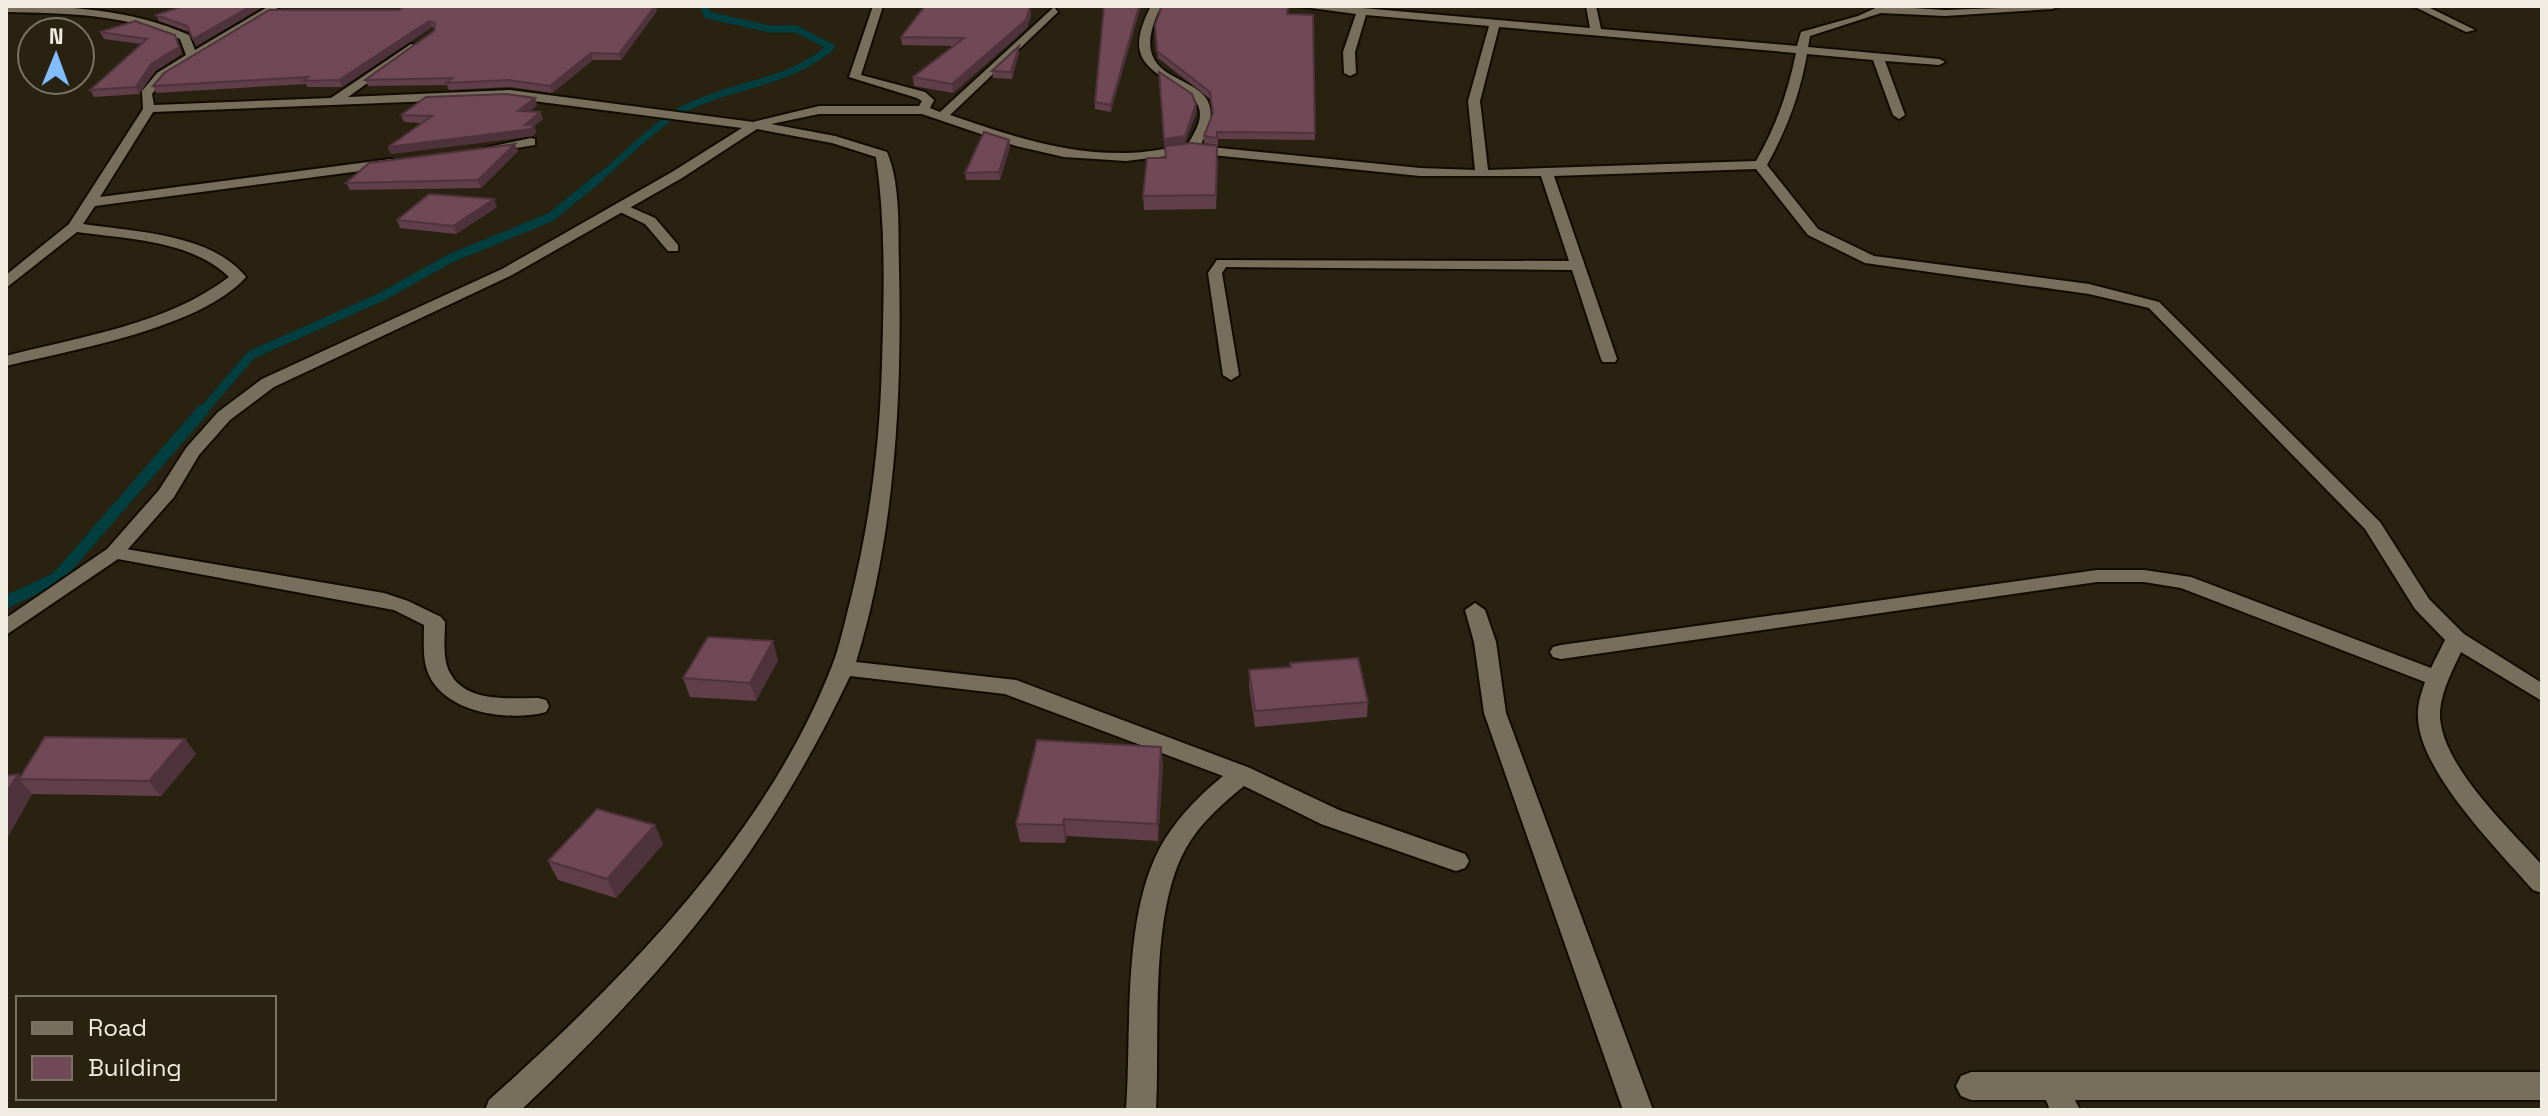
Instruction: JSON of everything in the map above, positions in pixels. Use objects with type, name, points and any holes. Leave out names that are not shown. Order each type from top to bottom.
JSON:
[{"type":"street","points":[[878,6],[855,77],[921,95],[928,100],[923,110]]},
{"type":"street","points":[[1156,6],[1144,38],[1143,50],[1149,63],[1200,99],[1207,109],[1207,119],[1192,149]]},
{"type":"street","points":[[1301,6],[1939,62]]},
{"type":"street","points":[[1591,6],[1596,32]]},
{"type":"street","points":[[1760,165],[1779,132],[1805,34],[1885,8],[1945,13],[2053,6]]},
{"type":"street","points":[[2418,6],[2470,30]]},
{"type":"street","points":[[6,9],[35,8],[86,13],[170,29],[185,37],[192,55]]},
{"type":"street","points":[[6,283],[74,227],[149,109],[146,94],[161,75],[276,8]]},
{"type":"street","points":[[941,117],[1054,10]]},
{"type":"street","points":[[1350,73],[1349,52],[1362,11]]},
{"type":"street","points":[[1482,174],[1474,101],[1495,22]]},
{"type":"street","points":[[333,102],[419,42]]},
{"type":"street","points":[[1878,58],[1899,115]]},
{"type":"street","points":[[149,109],[510,94],[568,97],[683,117],[755,125],[857,144],[882,155],[886,172],[891,276],[890,438],[876,545],[843,668],[763,820],[679,934],[573,1045],[500,1110]]},
{"type":"street","points":[[6,628],[114,553],[167,493],[192,452],[224,416],[268,383],[507,272],[755,125],[819,110],[923,110],[1020,143],[1064,153],[1126,157],[1192,149],[1420,172],[1482,174],[1760,165]]},
{"type":"street","points":[[473,151],[531,142]]},
{"type":"street","points":[[90,202],[400,161]]},
{"type":"street","points":[[1760,165],[1813,232],[1870,260],[2089,289],[2154,305],[2373,526],[2422,604],[2456,639],[2542,693]]},
{"type":"street","points":[[1546,171],[1609,359]]},
{"type":"street","points":[[621,207],[650,221],[673,248]]},
{"type":"street","points":[[6,361],[156,322],[208,300],[238,277],[228,263],[191,248],[74,227]]},
{"type":"street","points":[[1231,375],[1215,273],[1222,263],[1578,266]]},
{"type":"street","points":[[114,553],[298,587],[375,596],[413,608],[434,622],[436,659],[442,680],[474,703],[538,706]]},
{"type":"street","points":[[1561,652],[2097,576],[2144,576],[2184,582],[2229,597],[2438,679]]},
{"type":"street","points":[[1475,610],[1485,642],[1495,713],[1638,1110]]},
{"type":"street","points":[[2456,639],[2438,679],[2428,718],[2435,749],[2542,883]]},
{"type":"street","points":[[843,668],[1008,686],[1242,774],[1330,817],[1456,861]]},
{"type":"street","points":[[1141,1110],[1150,955],[1157,898],[1170,854],[1191,820],[1242,774]]},
{"type":"street","points":[[1971,1086],[2059,1098],[2542,1086]]},
{"type":"building","points":[[183,6],[251,6],[193,39],[187,26],[156,15]]},
{"type":"building","points":[[405,6],[655,6],[619,54],[591,53],[550,86],[508,80],[446,83],[452,78],[365,80],[434,31],[435,23],[429,21],[339,80],[304,81],[308,77],[153,86],[164,73],[269,10],[399,10]]},
{"type":"building","points":[[925,6],[1030,7],[1026,20],[952,84],[913,77],[964,38],[901,37]]},
{"type":"building","points":[[1104,6],[1139,6],[1111,105],[1095,102]]},
{"type":"building","points":[[1162,6],[1288,6],[1287,14],[1313,15],[1315,133],[1217,132],[1217,138],[1204,136],[1213,113],[1210,92],[1157,51],[1155,25]]},
{"type":"building","points":[[135,21],[175,35],[179,47],[151,64],[136,87],[96,90],[96,85],[147,39],[100,32]]},
{"type":"building","points":[[1019,46],[1011,72],[992,71]]},
{"type":"building","points":[[1159,72],[1192,94],[1196,104],[1185,136],[1164,139]]},
{"type":"building","points":[[507,94],[535,98],[518,111],[540,112],[525,125],[534,125],[531,129],[388,147],[432,116],[401,115],[426,97]]},
{"type":"building","points":[[984,132],[1009,140],[999,172],[965,173]]},
{"type":"building","points":[[1192,143],[1217,146],[1216,195],[1143,196],[1147,158],[1166,158],[1165,146]]},
{"type":"building","points":[[515,144],[478,180],[346,183],[369,163]]},
{"type":"building","points":[[429,194],[494,199],[453,226],[397,220]]},
{"type":"building","points":[[708,637],[773,641],[750,683],[683,678]]},
{"type":"building","points":[[1358,658],[1368,702],[1255,711],[1249,670],[1291,667],[1290,663]]},
{"type":"building","points":[[45,737],[185,739],[149,781],[19,779]]},
{"type":"building","points":[[1037,740],[1161,747],[1157,824],[1064,819],[1063,825],[1016,824]]},
{"type":"building","points":[[18,774],[6,793],[6,776]]},
{"type":"building","points":[[597,809],[655,825],[607,879],[548,861]]},
{"type":"waterway","points":[[598,179],[684,109],[797,69],[831,47],[796,29],[770,29],[707,15],[704,6]]},
{"type":"waterway","points":[[202,412],[251,355],[381,297],[451,258],[551,217],[600,177]]},
{"type":"waterway","points":[[6,602],[57,578],[203,410]]}]
